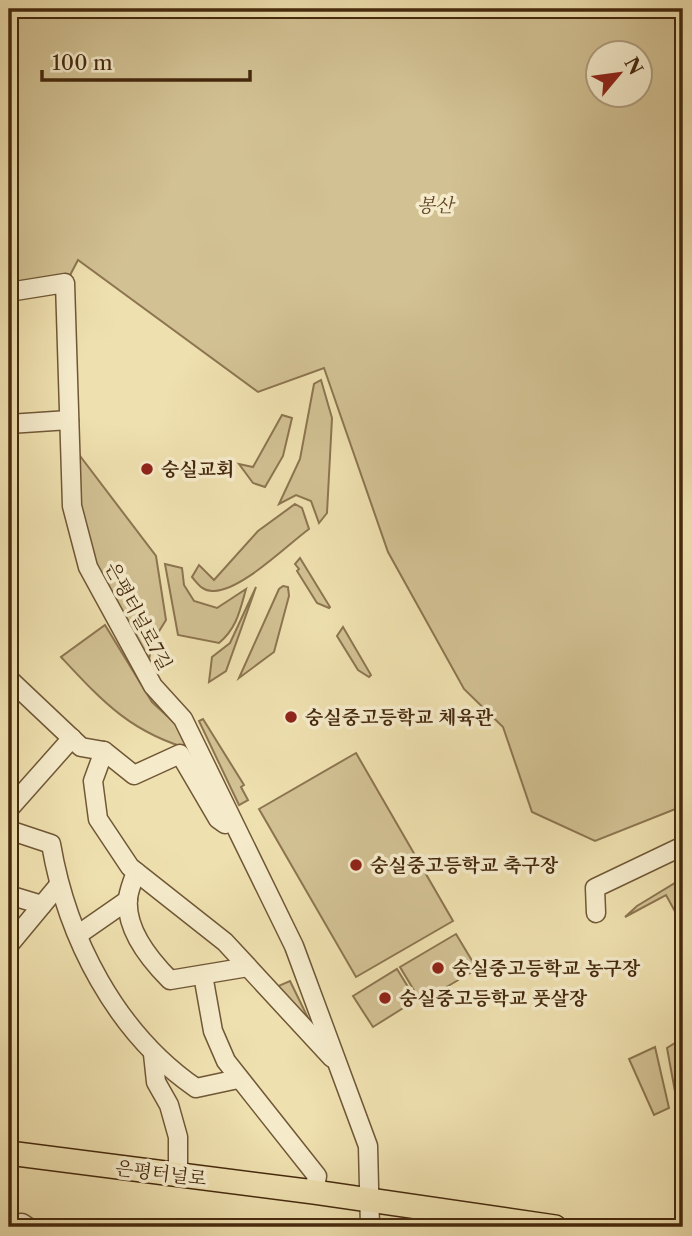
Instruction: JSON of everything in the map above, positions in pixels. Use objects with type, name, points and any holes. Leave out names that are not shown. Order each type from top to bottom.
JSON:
[{"type":"main road","name":"은평터널로","points":[[9,1153],[314,1192],[555,1227]]},
{"type":"street","name":"은평터널로7길","points":[[9,292],[65,283],[72,506],[88,567],[153,686],[183,719],[294,946],[368,1146],[370,1227]]},
{"type":"street","points":[[9,424],[69,420]]},
{"type":"street","points":[[9,679],[81,747],[104,751],[134,775],[180,754],[218,818],[236,831]]},
{"type":"street","points":[[10,805],[72,738]]},
{"type":"street","name":"은평터널로7길","points":[[104,751],[93,781],[98,820],[135,872],[225,942],[339,1065]]},
{"type":"street","points":[[9,830],[51,844],[58,886],[103,988],[153,1054],[197,1088],[238,1079]]},
{"type":"street","points":[[596,913],[595,888],[683,846]]},
{"type":"street","points":[[135,872],[128,900],[134,931],[170,980],[248,967]]},
{"type":"street","points":[[9,945],[58,886]]},
{"type":"street","points":[[9,895],[42,905]]},
{"type":"street","points":[[79,934],[128,900]]},
{"type":"street","points":[[203,975],[214,1031],[226,1061],[317,1176],[314,1192]]},
{"type":"street","points":[[153,1054],[156,1082],[169,1105],[178,1137],[178,1175]]},
{"type":"street","points":[[9,1225],[22,1223],[28,1227]]},
{"type":"green space","name":"봉산","points":[[9,9],[683,9],[683,806],[595,841],[532,812],[503,727],[464,689],[388,552],[324,368],[258,392],[78,260],[68,279],[9,288]]},
{"type":"green space","points":[[321,380],[332,418],[327,513],[319,523],[311,501],[296,495],[279,504],[300,459],[314,384]]},
{"type":"green space","points":[[282,415],[292,418],[283,456],[265,487],[253,483],[239,464],[253,467]]},
{"type":"green space","points":[[74,448],[156,556],[166,620],[153,641],[147,668],[94,568],[75,502]]},
{"type":"green space","points":[[295,504],[302,508],[309,529],[263,566],[237,583],[214,591],[204,589],[192,577],[199,565],[214,580],[258,531]]},
{"type":"green space","points":[[300,558],[329,608],[317,603],[297,571],[299,569],[295,564]]},
{"type":"green space","points":[[165,564],[182,568],[184,585],[194,601],[217,608],[246,589],[234,625],[219,643],[178,635]]},
{"type":"green space","points":[[256,587],[226,671],[209,682],[212,657],[230,643]]},
{"type":"green space","points":[[288,587],[289,596],[274,652],[239,678],[279,589]]},
{"type":"green space","points":[[105,625],[152,702],[178,726],[193,750],[152,735],[135,725],[105,702],[61,657]]},
{"type":"green space","points":[[343,627],[371,675],[369,677],[358,670],[337,636]]},
{"type":"green space","points":[[203,719],[244,785],[241,787],[248,800],[239,805],[199,721]]},
{"type":"green space","name":"숭실중고등학교 축구장","points":[[356,753],[453,921],[356,977],[259,809]]},
{"type":"green space","points":[[675,883],[683,897],[683,926],[666,895],[625,917],[637,906]]},
{"type":"green space","name":"숭실중고등학교 농구장","points":[[456,934],[477,969],[421,1002],[400,967]]},
{"type":"green space","name":"숭실중고등학교 풋살장","points":[[397,969],[416,1000],[373,1027],[353,996]]},
{"type":"green space","points":[[290,981],[309,1020],[276,987]]},
{"type":"green space","points":[[683,1038],[683,1093],[676,1097],[667,1048]]},
{"type":"green space","points":[[655,1047],[669,1108],[654,1115],[629,1059]]},
{"type":"place","name":"숭실교회","points":[[147,469]]},
{"type":"place","name":"숭실중고등학교 체육관","points":[[291,717]]},
{"type":"place","name":"숭실중고등학교 축구장","points":[[356,865]]},
{"type":"place","name":"숭실중고등학교 농구장","points":[[438,968]]},
{"type":"place","name":"숭실중고등학교 풋살장","points":[[385,998]]}]
